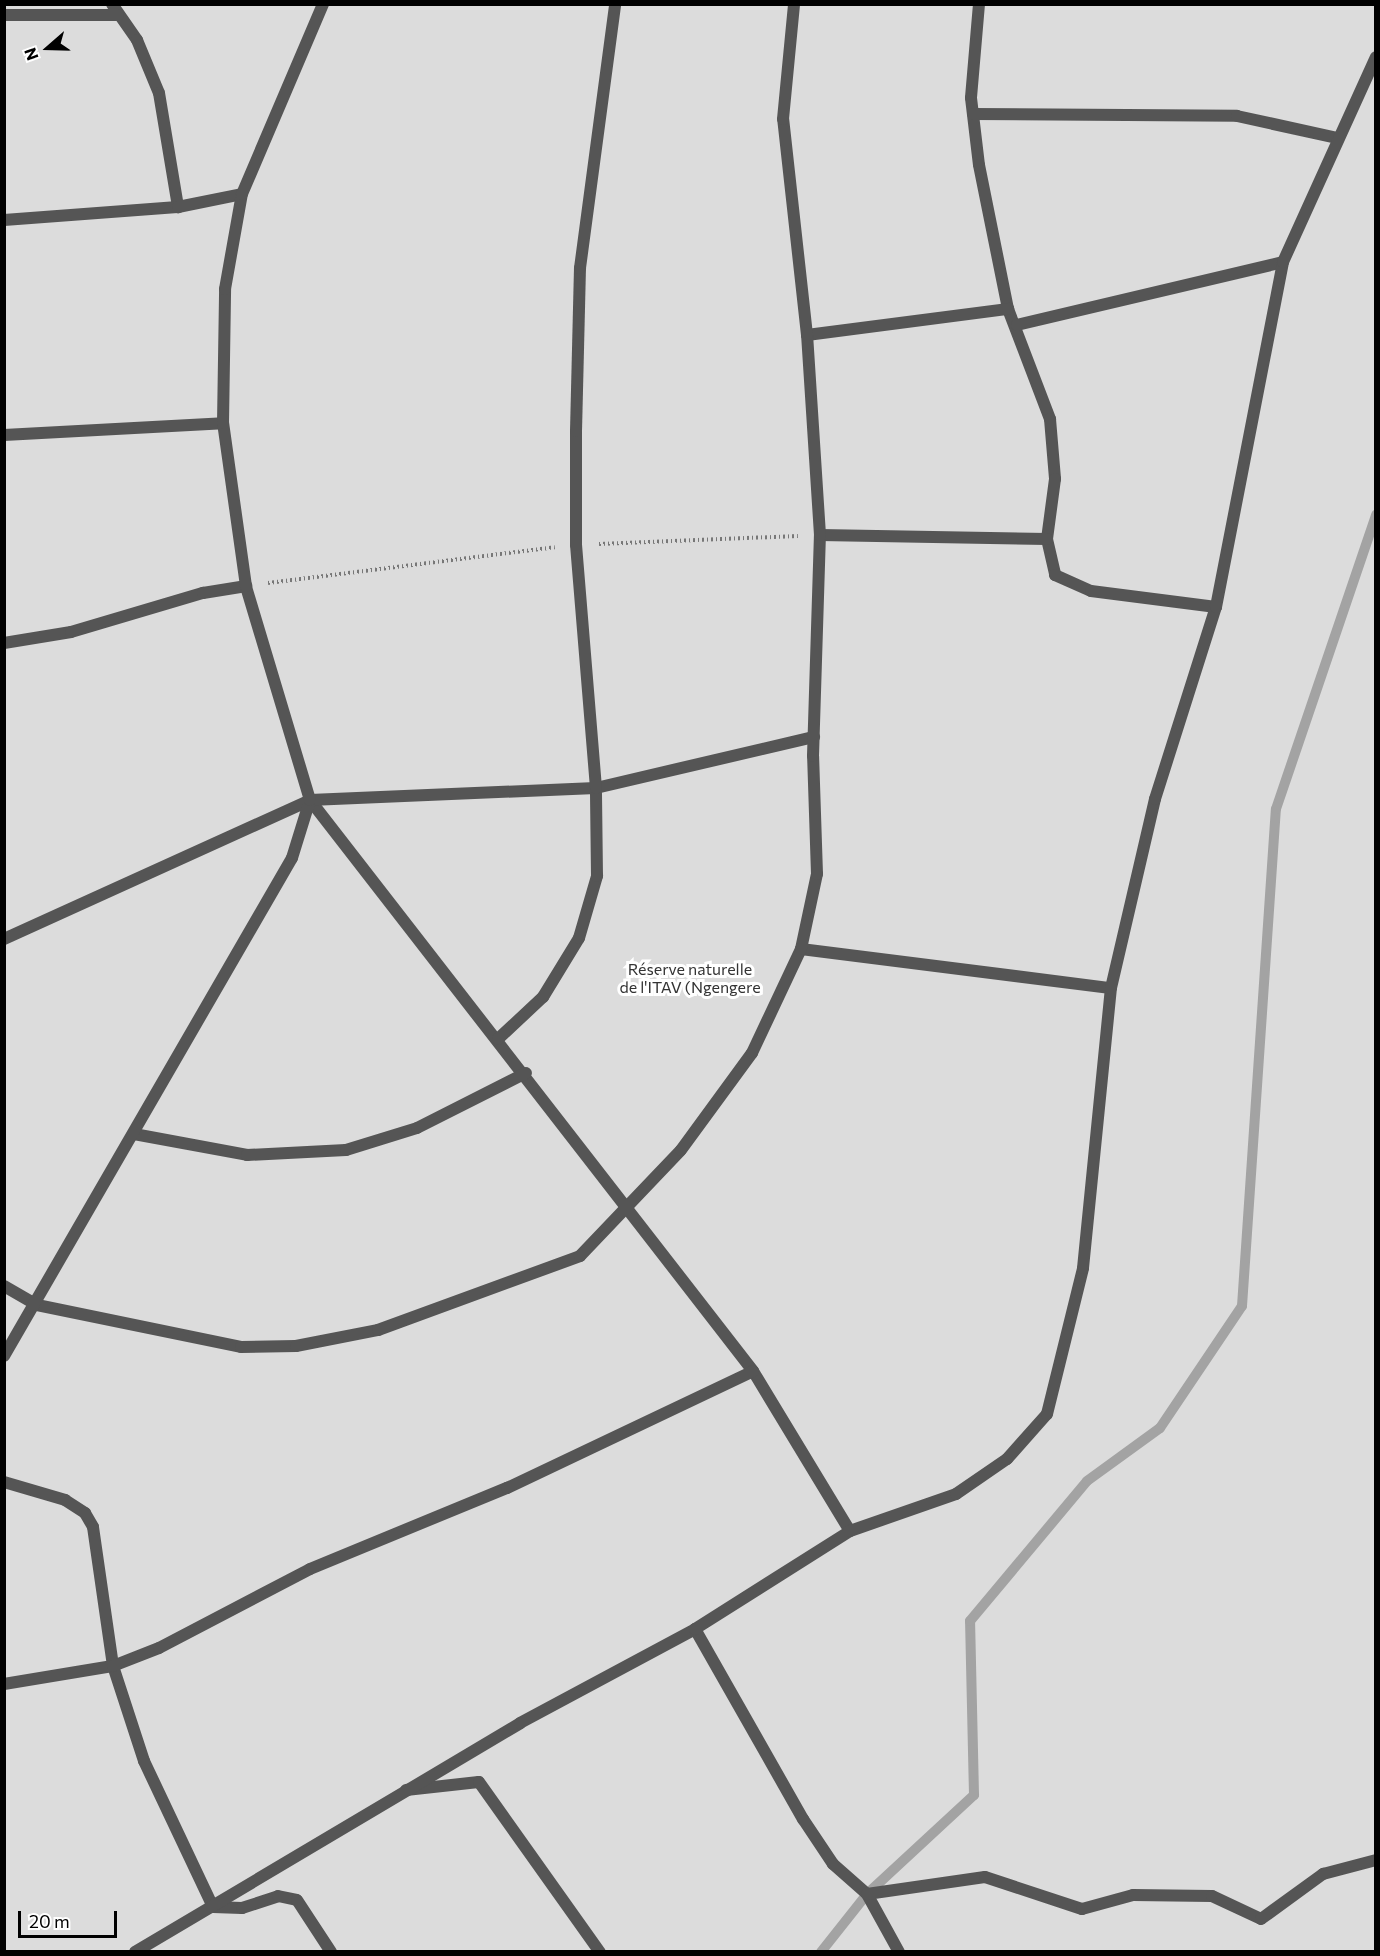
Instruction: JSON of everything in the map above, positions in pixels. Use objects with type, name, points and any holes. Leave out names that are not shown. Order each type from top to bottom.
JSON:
[{"type":"street","points":[[323,4],[242,194],[225,289],[223,423],[246,586],[310,800],[526,1073],[753,1371],[850,1531]]},
{"type":"street","points":[[498,1039],[543,998],[579,938],[597,876],[596,788],[576,545],[580,268],[615,4]]},
{"type":"street","points":[[4,1286],[37,1305],[241,1347],[296,1346],[378,1330],[559,1267],[580,1256],[629,1208],[681,1150],[752,1053],[801,949],[817,874],[814,737],[820,535],[807,335],[783,120],[794,4]]},
{"type":"street","points":[[979,4],[973,114],[1008,309],[1017,325],[1050,419],[1055,479],[1047,539],[1055,575],[1091,591],[1216,607]]},
{"type":"street","points":[[4,15],[115,10],[137,40],[159,93],[178,207]]},
{"type":"street","points":[[135,1952],[213,1907],[403,1790],[696,1629],[850,1531],[956,1494],[1007,1460],[1047,1414],[1083,1268],[1111,988],[1155,799],[1216,607],[1283,262],[1337,138],[1376,57]]},
{"type":"street","points":[[973,114],[1237,116],[1337,138]]},
{"type":"street","points":[[4,220],[178,207],[242,194]]},
{"type":"street","points":[[1017,325],[1283,262]]},
{"type":"street","points":[[807,335],[1008,309]]},
{"type":"street","points":[[4,435],[223,423]]},
{"type":"street","points":[[820,535],[1047,539]]},
{"type":"street","points":[[4,643],[71,632],[203,593],[246,586]]},
{"type":"street","points":[[4,939],[310,800],[596,788],[814,737]]},
{"type":"street","points":[[4,1356],[37,1305],[292,858],[310,800]]},
{"type":"street","points":[[801,949],[1111,988]]},
{"type":"street","points":[[134,1134],[247,1155],[346,1150],[417,1128],[526,1073]]},
{"type":"street","points":[[4,1684],[113,1666],[310,1569],[507,1488],[753,1371]]},
{"type":"street","points":[[4,1482],[64,1500],[85,1513],[93,1527],[113,1666],[144,1761],[213,1907]]},
{"type":"street","points":[[696,1629],[803,1819],[833,1864],[867,1894],[899,1952]]},
{"type":"street","points":[[403,1790],[479,1782],[600,1952]]},
{"type":"street","points":[[867,1894],[986,1877],[1082,1909],[1132,1896],[1212,1896],[1262,1919],[1323,1874],[1376,1860]]},
{"type":"street","points":[[213,1907],[242,1908],[278,1896],[297,1899],[331,1952]]},
{"type":"path","points":[[246,586],[576,545],[820,535]]},
{"type":"green space","name":"Réserve naturelle de l'ITAV (Ngengere","points":[[5,5],[1375,5],[1375,1951],[5,1951]]},
{"type":"waterway","points":[[821,1952],[867,1894],[974,1795],[970,1621],[1087,1481],[1160,1428],[1242,1306],[1276,809],[1376,515]]}]
